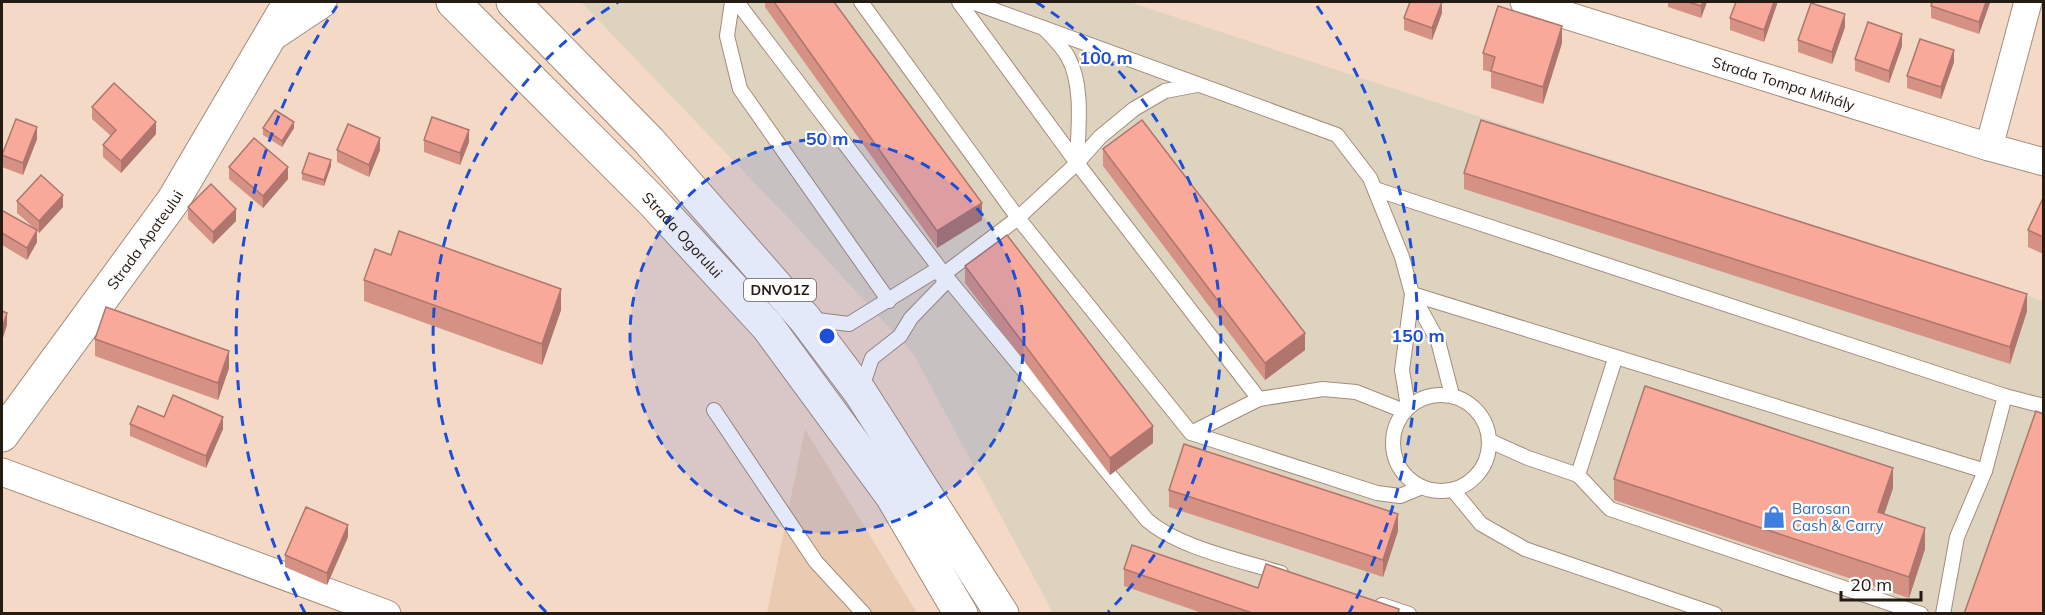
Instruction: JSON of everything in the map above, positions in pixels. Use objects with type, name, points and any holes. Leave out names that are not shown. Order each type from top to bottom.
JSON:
[{"type":"main road","name":"Strada Apateului","points":[[2,435],[173,201],[290,2]]},
{"type":"main road","name":"Strada Apateului","points":[[271,35],[320,2]]},
{"type":"main road","points":[[435,2],[527,76]]},
{"type":"main road","name":"Strada Ogorului","points":[[453,2],[654,203],[768,327],[892,496],[961,614]]},
{"type":"main road","name":"DNVO1Z","points":[[513,2],[649,141],[806,319],[860,392],[1002,614]]},
{"type":"street","name":"Strada Tompa Mihály","points":[[1524,2],[2043,162]]},
{"type":"street","points":[[1989,147],[2028,2]]},
{"type":"street","points":[[2,472],[387,614]]},
{"type":"lane","points":[[732,2],[727,36],[740,89],[889,300]]},
{"type":"lane","points":[[737,2],[944,274],[1147,520],[1157,530],[1177,540],[1297,578]]},
{"type":"lane","points":[[861,2],[1018,218],[1191,433],[1377,493],[1400,496],[1422,487]]},
{"type":"lane","points":[[958,2],[1077,163],[1259,399]]},
{"type":"lane","points":[[972,2],[1336,135],[1370,178],[1375,189],[1402,257],[1412,294],[1438,341],[1452,395]]},
{"type":"lane","points":[[1044,28],[1068,56],[1073,70],[1079,101],[1077,163]]},
{"type":"lane","points":[[806,319],[849,324],[933,272],[944,274],[1018,218],[1077,163],[1100,137],[1134,109],[1165,92],[1199,85]]},
{"type":"lane","points":[[1375,189],[2005,396],[2043,406]]},
{"type":"lane","points":[[860,392],[872,358],[900,336],[911,318],[943,285],[944,274]]},
{"type":"lane","points":[[1412,294],[1616,359],[1985,471]]},
{"type":"lane","points":[[1406,409],[1402,370],[1412,294]]},
{"type":"lane","points":[[1578,475],[1616,359]]},
{"type":"lane","points":[[1191,433],[1259,399],[1323,389],[1356,392],[1406,409]]},
{"type":"lane","points":[[1437,395],[1452,395],[1467,401],[1479,412],[1487,425],[1490,441],[1488,457],[1480,472],[1468,483],[1453,490],[1437,491],[1422,487],[1409,479],[1400,467],[1394,453],[1395,431],[1406,409],[1422,399],[1437,395]]},
{"type":"lane","points":[[1943,614],[1958,537],[1985,471],[2005,396]]},
{"type":"lane","points":[[714,410],[816,562],[864,614]]},
{"type":"lane","points":[[1490,441],[1528,458],[1578,475],[1610,509],[1921,614]]},
{"type":"lane","points":[[1453,490],[1481,524],[1525,549],[1715,614]]},
{"type":"lane","points":[[1364,599],[1409,614]]},
{"type":"shaded area","points":[[581,2],[1129,2],[2043,301],[2043,613],[1053,613],[914,355],[794,224]]},
{"type":"shaded area","points":[[805,429],[917,613],[767,613]]},
{"type":"building","points":[[774,2],[834,2],[982,203],[937,231]]},
{"type":"building","points":[[1410,2],[1442,2],[1432,28],[1404,18]]},
{"type":"building","points":[[1688,2],[1703,2],[1701,6]]},
{"type":"building","points":[[1736,2],[1774,2],[1764,30],[1730,18]]},
{"type":"building","points":[[1932,2],[1986,2],[1979,22],[1931,6]]},
{"type":"building","points":[[1811,3],[1845,14],[1832,52],[1798,40]]},
{"type":"building","points":[[1498,6],[1562,26],[1543,87],[1491,71],[1495,57],[1483,53]]},
{"type":"building","points":[[1868,22],[1902,34],[1889,71],[1855,59]]},
{"type":"building","points":[[1920,39],[1954,50],[1941,87],[1907,76]]},
{"type":"building","points":[[114,83],[156,122],[121,161],[103,145],[116,130],[92,107]]},
{"type":"building","points":[[275,110],[294,122],[282,141],[263,128]]},
{"type":"building","points":[[432,117],[469,130],[460,153],[424,140]]},
{"type":"building","points":[[16,119],[37,127],[23,163],[2,155]]},
{"type":"building","points":[[1142,120],[1305,333],[1265,363],[1103,149]]},
{"type":"building","points":[[1481,120],[2027,294],[2010,347],[1464,173]]},
{"type":"building","points":[[348,124],[380,138],[369,165],[337,150]]},
{"type":"building","points":[[254,138],[288,167],[263,196],[229,167]]},
{"type":"building","points":[[309,153],[331,160],[324,180],[302,173]]},
{"type":"building","points":[[41,175],[63,195],[39,221],[17,201]]},
{"type":"building","points":[[211,184],[236,209],[213,232],[188,207]]},
{"type":"building","points":[[2043,198],[2043,237],[2028,230]]},
{"type":"building","points":[[3,211],[37,230],[27,248],[2,233]]},
{"type":"building","points":[[399,231],[561,289],[542,344],[364,280],[375,249],[391,255]]},
{"type":"building","points":[[1007,235],[1153,426],[1110,458],[965,266]]},
{"type":"building","points":[[106,307],[229,351],[218,383],[95,339]]},
{"type":"building","points":[[2,311],[7,313],[2,329]]},
{"type":"building","name":"Barosan Cash & Carry","points":[[1645,386],[1893,468],[1878,512],[1925,528],[1909,577],[1614,479]]},
{"type":"building","points":[[173,395],[223,417],[206,456],[130,424],[138,406],[164,417]]},
{"type":"building","points":[[2036,411],[2043,414],[2043,614],[1964,614]]},
{"type":"building","points":[[1184,444],[1398,514],[1383,560],[1169,490]]},
{"type":"building","points":[[306,507],[348,525],[327,573],[285,555]]},
{"type":"building","points":[[1132,545],[1258,588],[1266,564],[1399,609],[1398,614],[1255,614],[1124,569]]},
{"type":"place","name":"Barosan Cash & Carry","points":[[1774,517]]}]
